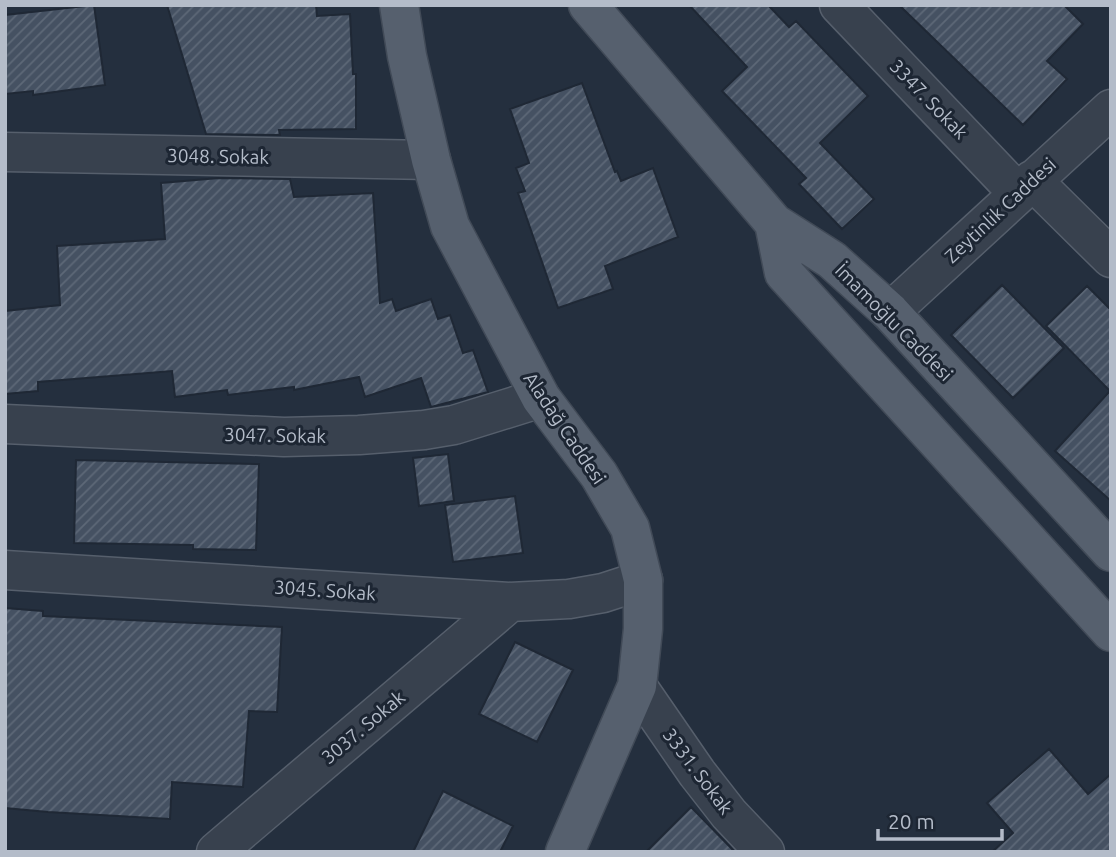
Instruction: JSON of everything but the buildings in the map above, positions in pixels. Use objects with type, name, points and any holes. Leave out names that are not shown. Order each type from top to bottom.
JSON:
[{"type":"main road","name":"Aladağ Caddesi","points":[[399,5],[407,56],[431,160],[450,226],[541,398],[598,475],[630,528],[643,580],[643,629],[637,686],[565,852]]},
{"type":"main road","name":"İmamoğlu Caddesi","points":[[588,5],[774,223],[832,260],[890,312],[1111,552]]},
{"type":"main road","points":[[774,223],[784,273],[1111,632]]},
{"type":"street","name":"3347. Sokak","points":[[839,5],[1025,186],[1111,258]]},
{"type":"street","name":"Zeytinlik Caddesi","points":[[890,312],[1111,109]]},
{"type":"street","name":"3048. Sokak","points":[[5,152],[431,160]]},
{"type":"street","name":"3047. Sokak","points":[[5,424],[284,437],[359,435],[454,425],[541,398]]},
{"type":"street","name":"3045. Sokak","points":[[5,570],[510,602],[603,593],[643,580]]},
{"type":"street","name":"3037. Sokak","points":[[216,852],[510,602]]},
{"type":"street","name":"3331. Sokak","points":[[637,686],[697,773],[729,814],[765,852]]}]
